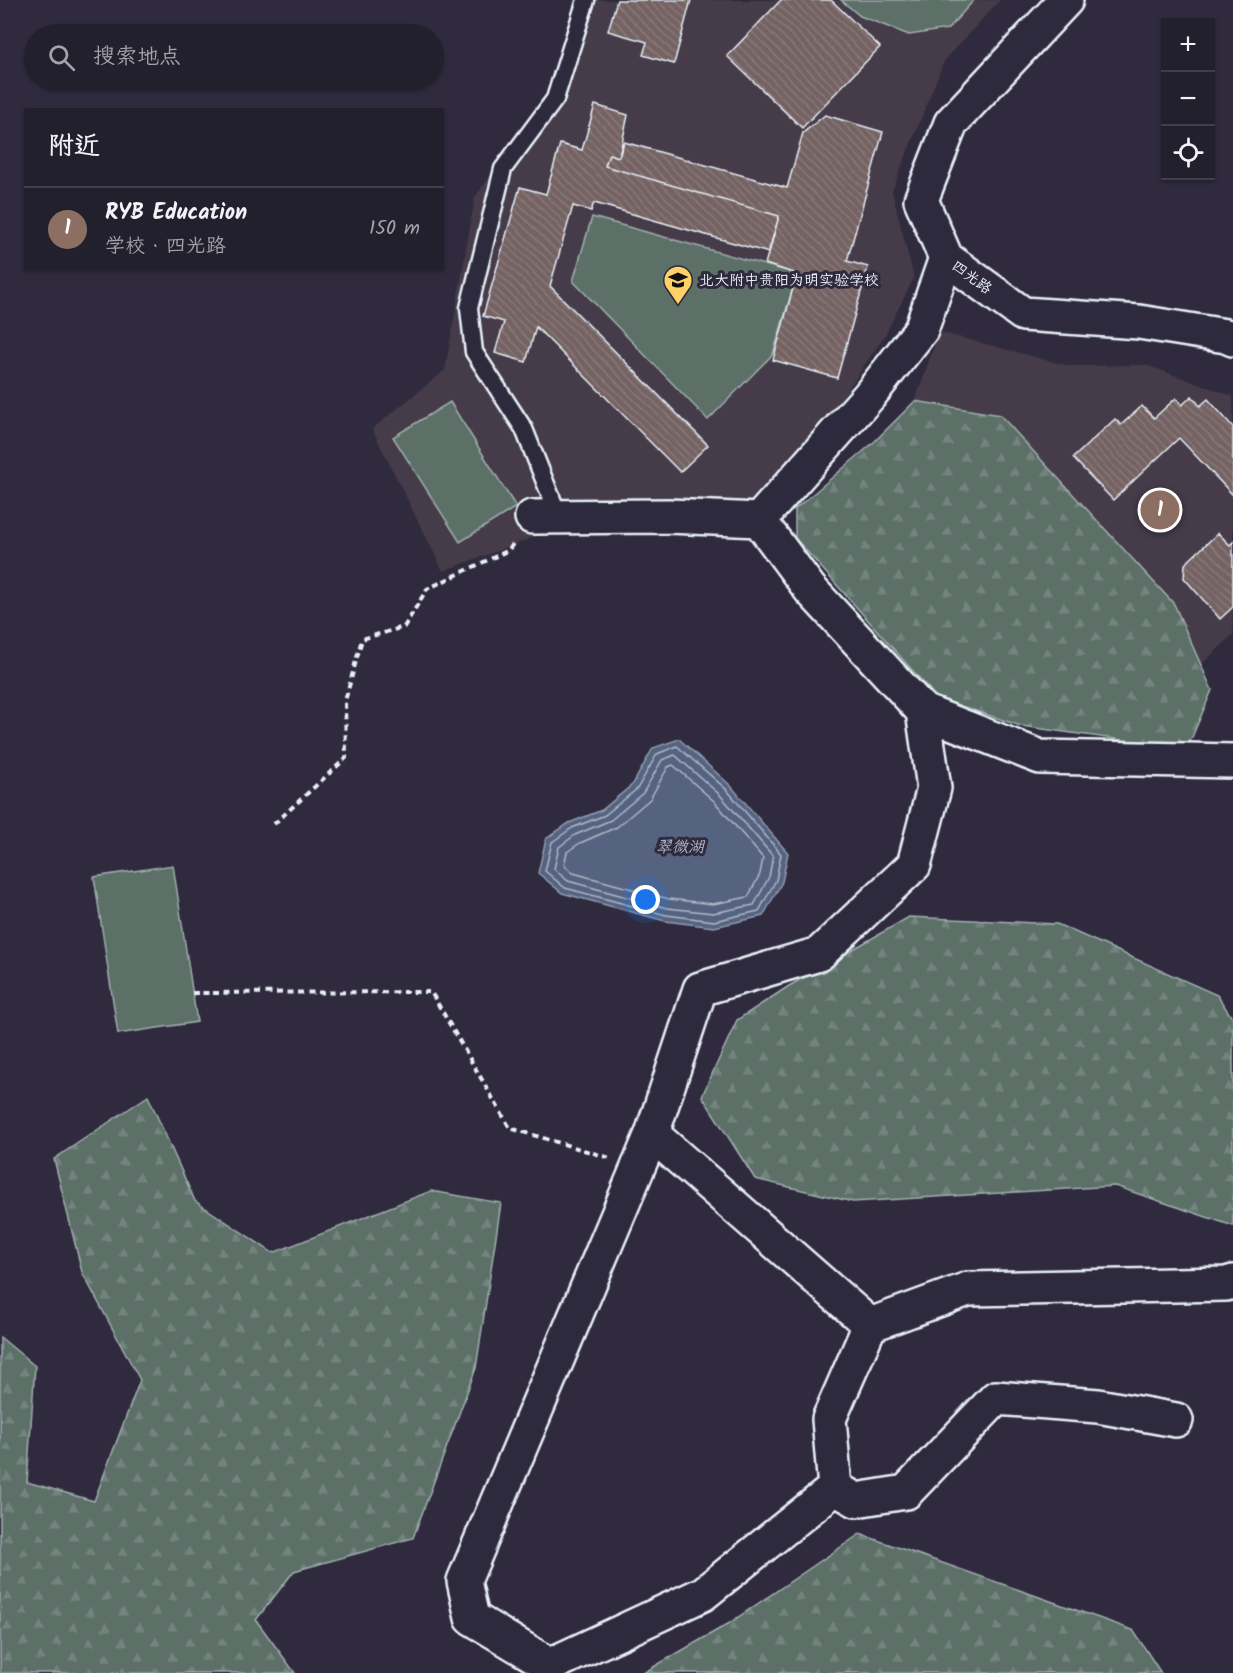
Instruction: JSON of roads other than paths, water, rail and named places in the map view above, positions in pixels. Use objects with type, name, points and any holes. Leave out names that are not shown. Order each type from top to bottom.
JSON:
[{"type":"street","name":"四光路","points":[[1066,0],[951,123],[921,200],[946,258],[1023,314],[1231,331]]},
{"type":"street","points":[[759,520],[869,396],[921,330],[946,258]]},
{"type":"street","points":[[546,517],[668,516],[759,520]]},
{"type":"street","points":[[759,520],[810,589],[923,711],[1040,757],[1233,761]]},
{"type":"street","points":[[835,1488],[703,1594],[550,1665],[472,1618],[464,1581],[639,1167],[700,989],[819,954],[914,865],[934,788],[923,711]]},
{"type":"street","points":[[652,1134],[870,1325]]},
{"type":"street","points":[[835,1488],[829,1419],[870,1325],[968,1289],[1226,1284],[1233,1282]]},
{"type":"street","points":[[835,1488],[856,1500],[906,1492],[996,1398],[1098,1406],[1176,1420]]},
{"type":"lane","points":[[546,517],[524,429],[474,352],[469,308],[503,169],[555,99],[586,0]]},
{"type":"water","name":"翠微湖","points":[[679,739],[730,785],[788,853],[782,882],[763,916],[714,927],[665,921],[562,893],[538,873],[546,839],[569,823],[602,810],[633,784],[653,748]]},
{"type":"place","name":"北大附中贵阳为明实验学校","points":[[678,306]]},
{"type":"place","name":"RYB Education","points":[[1160,510]]}]
